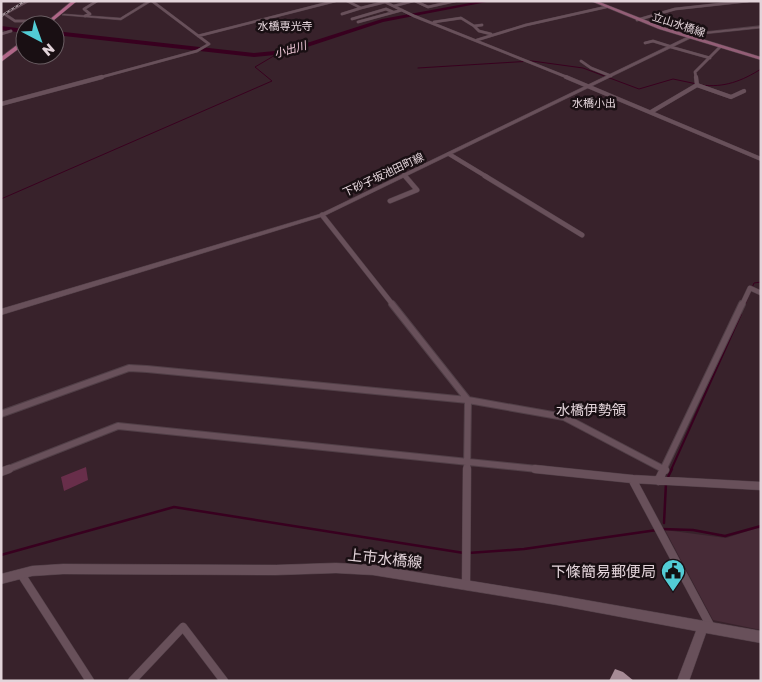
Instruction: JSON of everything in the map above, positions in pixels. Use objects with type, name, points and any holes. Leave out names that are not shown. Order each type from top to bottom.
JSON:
[{"type":"highway","points":[[59,15],[75,1]]},
{"type":"highway","points":[[64,15],[81,1]]},
{"type":"highway","points":[[1,60],[15,49]]},
{"type":"highway","points":[[1,64],[15,54]]},
{"type":"main road","points":[[65,15],[121,19],[152,1]]},
{"type":"main road","name":"立山水橋線","points":[[593,1],[637,20],[761,58]]},
{"type":"main road","name":"下砂子坂池田町線","points":[[1,312],[322,215],[690,37],[704,33],[761,27]]},
{"type":"main road","name":"上市水橋線","points":[[1,579],[21,574],[63,569],[237,570],[336,568],[382,571],[466,584],[761,638]]},
{"type":"main road","points":[[683,681],[707,628]]},
{"type":"street","points":[[1,16],[6,15],[28,1]]},
{"type":"street","points":[[85,16],[90,14],[84,9],[86,6],[97,1]]},
{"type":"street","points":[[1,104],[197,52],[209,44],[152,1]]},
{"type":"street","points":[[198,36],[334,1]]},
{"type":"street","points":[[347,1],[361,8]]},
{"type":"street","points":[[334,16],[393,1]]},
{"type":"street","points":[[394,6],[414,1],[428,7],[455,1]]},
{"type":"street","points":[[637,20],[675,8],[748,1]]},
{"type":"street","points":[[385,2],[409,14],[589,86],[761,159]]},
{"type":"street","points":[[477,40],[491,34],[606,7]]},
{"type":"street","points":[[352,19],[386,10],[393,12]]},
{"type":"street","points":[[358,22],[402,10]]},
{"type":"street","points":[[342,14],[363,25]]},
{"type":"street","points":[[6,15],[15,21]]},
{"type":"street","points":[[431,23],[461,18],[479,31],[491,34]]},
{"type":"street","points":[[474,26],[482,25]]},
{"type":"street","points":[[1,34],[11,31]]},
{"type":"street","points":[[645,43],[652,41],[710,58]]},
{"type":"street","points":[[698,84],[695,72],[720,47]]},
{"type":"street","points":[[582,61],[591,68],[611,76]]},
{"type":"street","points":[[651,112],[698,84]]},
{"type":"street","points":[[698,84],[731,97],[744,91]]},
{"type":"street","points":[[449,154],[582,235]]},
{"type":"street","points":[[390,201],[417,190],[404,175]]},
{"type":"street","points":[[322,215],[468,400],[466,584]]},
{"type":"street","points":[[658,481],[665,470],[750,288],[761,293]]},
{"type":"street","points":[[1,414],[129,368],[468,400],[564,417],[665,470]]},
{"type":"street","points":[[1,472],[118,426],[632,479],[761,486]]},
{"type":"street","points":[[632,479],[707,628]]},
{"type":"street","points":[[21,574],[90,681]]},
{"type":"street","points":[[132,681],[183,627],[224,681]]},
{"type":"shaded area","points":[[86,467],[88,480],[64,491],[61,477]]},
{"type":"shaded area","points":[[757,528],[761,529],[761,630],[713,620],[665,530],[726,538]]},
{"type":"building","points":[[615,669],[623,672],[634,681],[609,681]]},
{"type":"waterway","name":"小出川","points":[[65,34],[254,55],[286,52],[382,21],[490,1]]},
{"type":"waterway","name":"小出川","points":[[1,28],[15,30]]},
{"type":"waterway","points":[[1,199],[272,81],[255,67],[277,54]]},
{"type":"waterway","points":[[418,68],[532,61],[583,68],[639,89],[673,79],[697,84]]},
{"type":"waterway","points":[[701,85],[709,86],[732,83],[761,69]]},
{"type":"waterway","points":[[745,305],[754,283],[761,282]]},
{"type":"waterway","points":[[671,470],[741,314]]},
{"type":"waterway","points":[[667,479],[672,469]]},
{"type":"waterway","points":[[664,523],[666,483]]},
{"type":"waterway","points":[[1,555],[174,507],[464,553]]},
{"type":"waterway","points":[[661,529],[693,530],[725,536],[761,526]]},
{"type":"waterway","points":[[468,553],[524,549],[657,530]]},
{"type":"railway","points":[[1,16],[25,1]]},
{"type":"place","name":"下條簡易郵便局","points":[[673,592]]},
{"type":"district","name":"水橋専光寺","points":[[285,25]]},
{"type":"district","name":"水橋小出","points":[[594,102]]},
{"type":"district","name":"水橋伊勢領","points":[[591,409]]}]
